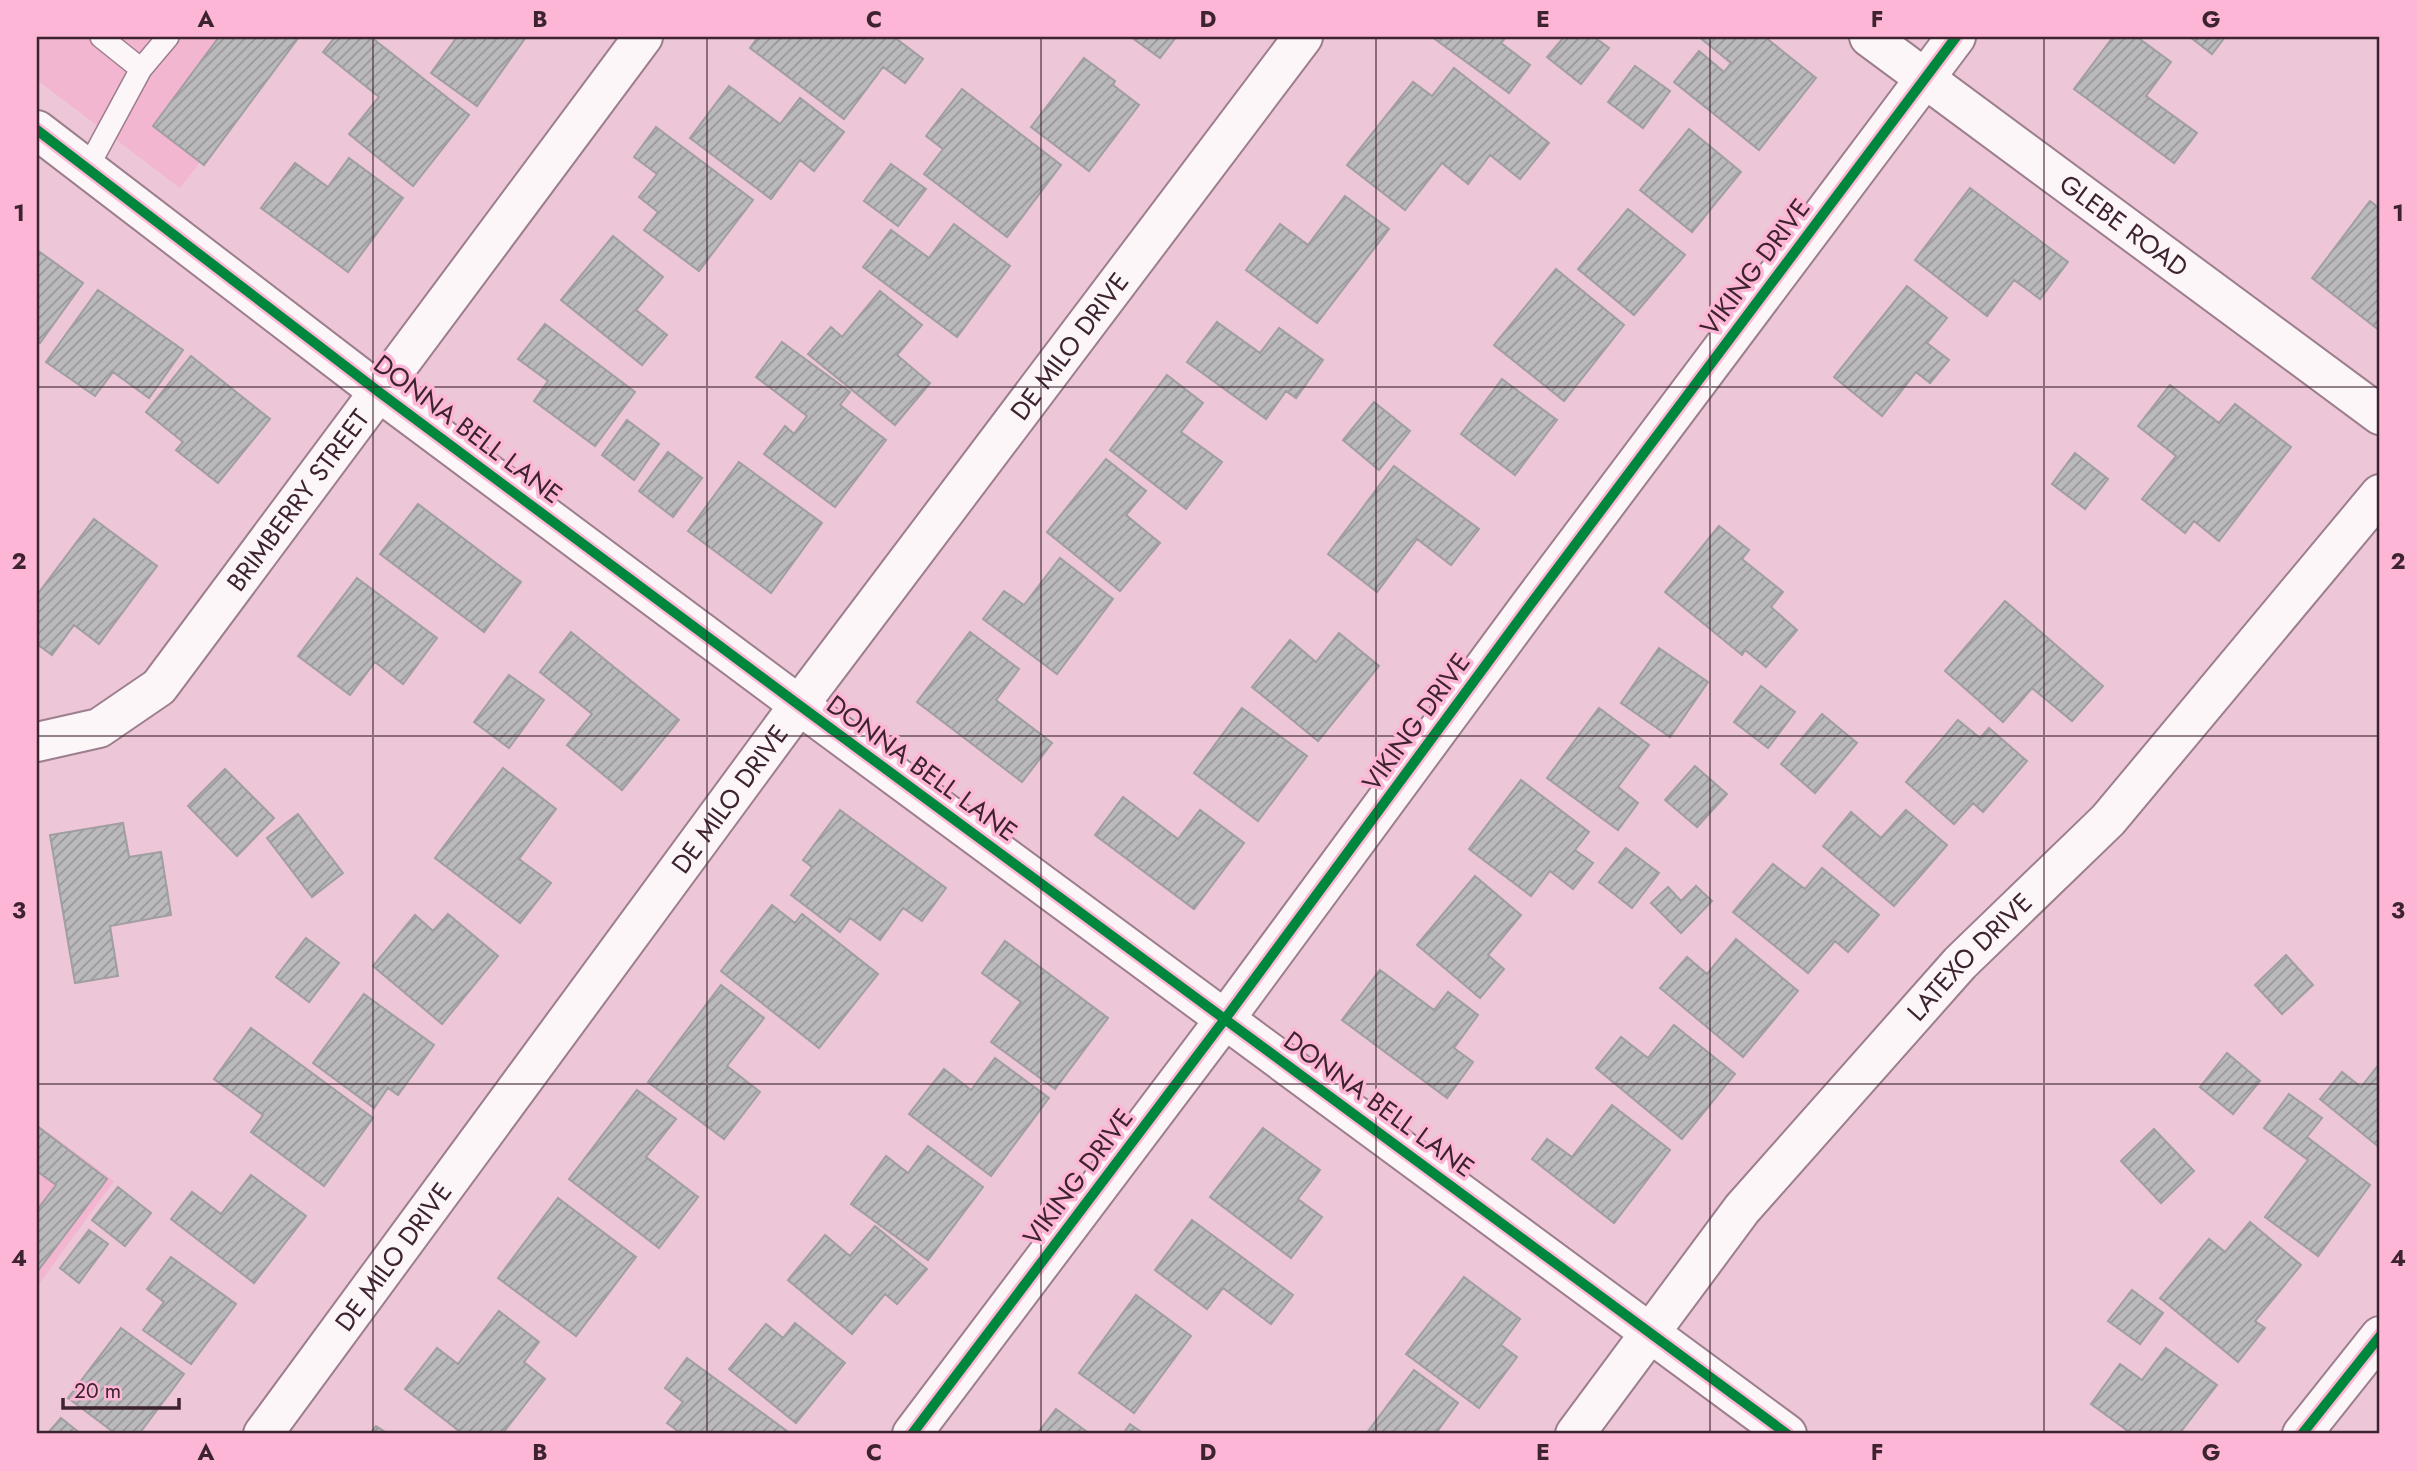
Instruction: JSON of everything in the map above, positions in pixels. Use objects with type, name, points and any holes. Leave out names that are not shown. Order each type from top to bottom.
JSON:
[{"type":"street","name":"BRIMBERRY STREET","points":[[37,742],[99,728],[159,687],[643,37]]},
{"type":"street","name":"DE MILO DRIVE","points":[[263,1434],[799,705],[1303,37]]},
{"type":"street","name":"GLEBE ROAD","points":[[1868,37],[2380,415]]},
{"type":"street","name":"VIKING DRIVE","points":[[912,1434],[1225,1019],[1530,605],[1956,37]]},
{"type":"street","name":"DONNA BELL LANE","points":[[37,130],[379,392],[799,705],[1787,1434]]},
{"type":"street","name":"LATEXO DRIVE","points":[[1575,1434],[1742,1209],[1960,963],[2108,820],[2380,494]]},
{"type":"street","points":[[2302,1434],[2380,1336]]},
{"type":"lane","points":[[101,37],[141,69]]},
{"type":"lane","points":[[88,167],[141,69],[168,37]]},
{"type":"shaded area","points":[[37,37],[297,37],[180,188],[37,80]]},
{"type":"shaded area","points":[[37,1124],[114,1181],[37,1287]]},
{"type":"building","points":[[219,37],[299,37],[204,165],[153,126]]},
{"type":"building","points":[[335,37],[371,37],[469,115],[413,186],[349,134],[379,97],[323,52]]},
{"type":"building","points":[[457,37],[526,37],[477,106],[431,73]]},
{"type":"building","points":[[758,37],[894,37],[923,59],[905,83],[883,67],[844,119],[750,48]]},
{"type":"building","points":[[1131,37],[1176,37],[1160,58]]},
{"type":"building","points":[[1432,37],[1506,37],[1501,43],[1530,65],[1509,93]]},
{"type":"building","points":[[1564,37],[1594,37],[1609,48],[1581,84],[1547,57]]},
{"type":"building","points":[[1699,37],[1765,37],[1816,78],[1759,150],[1674,82],[1699,51],[1724,72],[1731,63]]},
{"type":"building","points":[[2113,37],[2137,37],[2171,62],[2146,96],[2197,133],[2174,163],[2074,89]]},
{"type":"building","points":[[2190,37],[2225,37],[2212,54]]},
{"type":"building","points":[[1084,58],[1115,81],[1113,85],[1139,105],[1089,171],[1031,127]]},
{"type":"building","points":[[1635,66],[1670,91],[1643,128],[1608,102]]},
{"type":"building","points":[[1454,68],[1549,143],[1520,179],[1490,155],[1468,184],[1442,163],[1405,210],[1347,165],[1413,82],[1432,96]]},
{"type":"building","points":[[729,86],[780,124],[800,98],[844,132],[814,171],[800,160],[771,199],[690,138]]},
{"type":"building","points":[[962,89],[1061,165],[1007,237],[924,174],[943,149],[926,136]]},
{"type":"building","points":[[656,127],[753,200],[699,271],[644,230],[658,212],[639,197],[657,174],[634,157]]},
{"type":"building","points":[[1689,129],[1741,172],[1692,232],[1640,190]]},
{"type":"building","points":[[349,158],[403,198],[348,272],[261,208],[295,163],[328,187]]},
{"type":"building","points":[[891,164],[926,189],[898,226],[864,201]]},
{"type":"building","points":[[1970,188],[2068,262],[2040,299],[2014,280],[1987,316],[1915,260]]},
{"type":"building","points":[[1345,196],[1389,229],[1317,323],[1246,270],[1280,224],[1308,245]]},
{"type":"building","points":[[2370,201],[2380,209],[2380,331],[2312,278]]},
{"type":"building","points":[[1628,209],[1685,255],[1634,315],[1578,269]]},
{"type":"building","points":[[954,224],[1010,266],[957,337],[863,267],[891,230],[929,258]]},
{"type":"building","points":[[613,236],[663,277],[636,310],[667,335],[642,365],[561,300]]},
{"type":"building","points":[[37,250],[83,283],[40,343],[37,340]]},
{"type":"building","points":[[1556,269],[1624,325],[1564,401],[1494,345]]},
{"type":"building","points":[[1907,286],[1947,318],[1927,343],[1949,360],[1930,383],[1916,372],[1882,416],[1834,377]]},
{"type":"building","points":[[98,290],[183,350],[149,398],[113,372],[95,396],[46,362]]},
{"type":"building","points":[[880,291],[922,325],[897,355],[930,383],[895,425],[808,354],[831,327],[842,337]]},
{"type":"building","points":[[1217,322],[1260,353],[1279,328],[1323,360],[1296,398],[1286,391],[1266,419],[1187,362]]},
{"type":"building","points":[[545,324],[635,392],[595,446],[534,401],[548,381],[518,359]]},
{"type":"building","points":[[782,342],[850,392],[840,405],[886,440],[835,507],[764,454],[785,426],[794,434],[807,416],[756,377]]},
{"type":"building","points":[[191,356],[270,419],[218,483],[176,450],[183,442],[146,412]]},
{"type":"building","points":[[1167,375],[1203,403],[1181,432],[1222,462],[1186,509],[1110,450]]},
{"type":"building","points":[[1502,379],[1557,420],[1515,475],[1461,434]]},
{"type":"building","points":[[2170,385],[2219,423],[2235,404],[2291,447],[2219,541],[2194,521],[2185,533],[2142,499],[2176,456],[2138,426]]},
{"type":"building","points":[[1374,402],[1410,431],[1379,470],[1343,440]]},
{"type":"building","points":[[627,420],[659,444],[634,480],[602,455]]},
{"type":"building","points":[[668,452],[702,478],[673,517],[639,491]]},
{"type":"building","points":[[2075,453],[2108,479],[2085,509],[2052,484]]},
{"type":"building","points":[[1106,459],[1146,491],[1126,515],[1160,543],[1120,591],[1047,532]]},
{"type":"building","points":[[739,462],[822,523],[771,593],[688,531]]},
{"type":"building","points":[[1394,466],[1479,529],[1451,565],[1417,539],[1377,592],[1328,554]]},
{"type":"building","points":[[418,504],[521,582],[484,632],[380,554]]},
{"type":"building","points":[[94,519],[157,566],[99,644],[74,625],[52,655],[37,644],[37,595]]},
{"type":"building","points":[[1719,526],[1749,550],[1742,559],[1783,592],[1771,607],[1797,630],[1766,667],[1745,650],[1742,655],[1665,592]]},
{"type":"building","points":[[1060,558],[1113,599],[1057,674],[983,619],[1004,591],[1024,605]]},
{"type":"building","points":[[357,578],[437,638],[403,684],[375,662],[350,695],[298,656]]},
{"type":"building","points":[[2005,601],[2103,686],[2072,721],[2032,688],[2003,722],[1945,671]]},
{"type":"building","points":[[571,632],[679,720],[622,790],[567,745],[592,714],[540,672]]},
{"type":"building","points":[[970,632],[1019,669],[996,700],[1052,743],[1022,782],[917,702]]},
{"type":"building","points":[[1339,633],[1379,666],[1318,741],[1252,687],[1290,640],[1316,662]]},
{"type":"building","points":[[1659,648],[1708,682],[1670,737],[1621,703]]},
{"type":"building","points":[[509,675],[544,700],[509,748],[474,722]]},
{"type":"building","points":[[1761,686],[1795,712],[1768,748],[1734,722]]},
{"type":"building","points":[[1242,708],[1307,756],[1258,821],[1194,773]]},
{"type":"building","points":[[1599,708],[1649,745],[1618,787],[1638,803],[1618,830],[1547,778]]},
{"type":"building","points":[[1822,714],[1857,743],[1815,793],[1781,764]]},
{"type":"building","points":[[1958,720],[1980,738],[1989,728],[2027,761],[1983,812],[1973,803],[1954,824],[1906,782]]},
{"type":"building","points":[[1695,766],[1727,794],[1697,827],[1665,800]]},
{"type":"building","points":[[503,768],[556,809],[519,859],[551,883],[520,923],[435,858]]},
{"type":"building","points":[[225,769],[274,818],[237,856],[188,806]]},
{"type":"building","points":[[1521,780],[1589,832],[1575,850],[1593,863],[1573,889],[1550,871],[1531,896],[1469,849]]},
{"type":"building","points":[[1123,797],[1178,839],[1200,810],[1244,843],[1194,909],[1095,835]]},
{"type":"building","points":[[840,810],[946,888],[922,921],[903,908],[880,940],[850,918],[840,932],[791,895],[812,867],[803,860]]},
{"type":"building","points":[[1906,810],[1947,845],[1894,906],[1823,846],[1851,812],[1881,838]]},
{"type":"building","points":[[298,814],[343,873],[312,897],[267,838]]},
{"type":"building","points":[[123,823],[129,857],[161,852],[171,915],[110,926],[118,976],[75,983],[50,835]]},
{"type":"building","points":[[1626,848],[1659,873],[1632,908],[1599,882]]},
{"type":"building","points":[[1773,864],[1805,889],[1822,868],[1879,915],[1848,952],[1835,941],[1808,973],[1733,912]]},
{"type":"building","points":[[1475,876],[1521,915],[1488,955],[1504,969],[1480,998],[1417,945]]},
{"type":"building","points":[[1696,886],[1712,901],[1681,933],[1651,903],[1668,887],[1681,901]]},
{"type":"building","points":[[772,905],[795,923],[802,914],[878,974],[819,1048],[721,971]]},
{"type":"building","points":[[448,914],[498,956],[442,1024],[373,966],[415,915],[433,931]]},
{"type":"building","points":[[306,938],[339,963],[309,1002],[276,977]]},
{"type":"building","points":[[1736,939],[1798,991],[1743,1057],[1660,988],[1687,957],[1707,974]]},
{"type":"building","points":[[1005,941],[1108,1018],[1055,1089],[991,1042],[1021,1002],[982,973]]},
{"type":"building","points":[[2286,955],[2313,985],[2282,1014],[2255,985]]},
{"type":"building","points":[[1380,970],[1434,1010],[1448,992],[1478,1015],[1454,1048],[1473,1062],[1447,1098],[1342,1020]]},
{"type":"building","points":[[721,985],[764,1018],[727,1066],[760,1092],[724,1139],[648,1082]]},
{"type":"building","points":[[364,994],[434,1045],[398,1095],[388,1088],[374,1108],[313,1063]]},
{"type":"building","points":[[1674,1025],[1735,1074],[1682,1139],[1596,1068],[1621,1037],[1648,1058]]},
{"type":"building","points":[[251,1028],[373,1118],[324,1186],[251,1132],[263,1115],[214,1079]]},
{"type":"building","points":[[2227,1053],[2260,1081],[2233,1114],[2200,1087]]},
{"type":"building","points":[[995,1058],[1049,1098],[991,1176],[909,1114],[944,1069],[971,1090]]},
{"type":"building","points":[[2380,1063],[2380,1148],[2320,1099],[2342,1072],[2361,1087]]},
{"type":"building","points":[[637,1090],[676,1119],[646,1157],[698,1197],[659,1248],[569,1179]]},
{"type":"building","points":[[2289,1094],[2322,1118],[2307,1137],[2370,1185],[2318,1256],[2265,1217],[2308,1160],[2264,1128]]},
{"type":"building","points":[[1612,1105],[1670,1150],[1614,1223],[1532,1159],[1547,1139],[1572,1157]]},
{"type":"building","points":[[37,1126],[107,1179],[37,1272],[37,1210],[56,1185],[37,1171]]},
{"type":"building","points":[[1263,1128],[1320,1170],[1298,1199],[1322,1217],[1291,1258],[1210,1197]]},
{"type":"building","points":[[2154,1129],[2194,1171],[2161,1203],[2121,1161]]},
{"type":"building","points":[[928,1146],[983,1187],[928,1260],[851,1204],[886,1156],[908,1173]]},
{"type":"building","points":[[251,1175],[306,1216],[254,1283],[171,1219],[192,1192],[221,1214]]},
{"type":"building","points":[[118,1187],[151,1213],[125,1246],[92,1220]]},
{"type":"building","points":[[558,1198],[636,1257],[576,1336],[498,1278]]},
{"type":"building","points":[[1192,1220],[1293,1295],[1271,1324],[1223,1288],[1207,1309],[1155,1270]]},
{"type":"building","points":[[2250,1222],[2301,1265],[2255,1321],[2265,1328],[2238,1362],[2160,1298],[2209,1239],[2225,1252]]},
{"type":"building","points":[[875,1226],[927,1269],[897,1304],[885,1294],[852,1334],[788,1280],[825,1235],[850,1256]]},
{"type":"building","points":[[89,1230],[108,1244],[79,1283],[60,1268]]},
{"type":"building","points":[[171,1257],[236,1304],[191,1364],[143,1330],[164,1302],[147,1289]]},
{"type":"building","points":[[1464,1277],[1520,1319],[1501,1345],[1517,1357],[1479,1408],[1406,1354]]},
{"type":"building","points":[[2132,1290],[2163,1313],[2140,1344],[2108,1321]]},
{"type":"building","points":[[1136,1295],[1191,1336],[1134,1413],[1079,1373]]},
{"type":"building","points":[[499,1311],[539,1342],[524,1362],[545,1379],[502,1434],[463,1434],[405,1389],[437,1348],[458,1364]]},
{"type":"building","points":[[795,1323],[845,1363],[796,1423],[729,1369],[766,1324],[783,1338]]},
{"type":"building","points":[[121,1328],[184,1374],[139,1434],[116,1434],[68,1398]]},
{"type":"building","points":[[2166,1348],[2217,1385],[2179,1434],[2132,1434],[2091,1404],[2120,1364],[2142,1380]]},
{"type":"building","points":[[687,1358],[791,1434],[682,1434],[667,1423],[683,1402],[665,1388]]},
{"type":"building","points":[[1414,1370],[1458,1403],[1436,1433],[1438,1434],[1366,1434]]},
{"type":"building","points":[[1056,1409],[1090,1434],[1037,1434]]},
{"type":"building","points":[[61,1418],[81,1434],[47,1434]]},
{"type":"building","points":[[1130,1424],[1144,1434],[1123,1434]]},
{"type":"building","points":[[376,1426],[388,1434],[370,1434]]},
{"type":"cycle path","points":[[912,1434],[1225,1019],[1530,605],[1956,37]]},
{"type":"cycle path","points":[[37,130],[379,392],[799,705],[1787,1434]]},
{"type":"cycle path","points":[[2302,1434],[2380,1336]]}]
